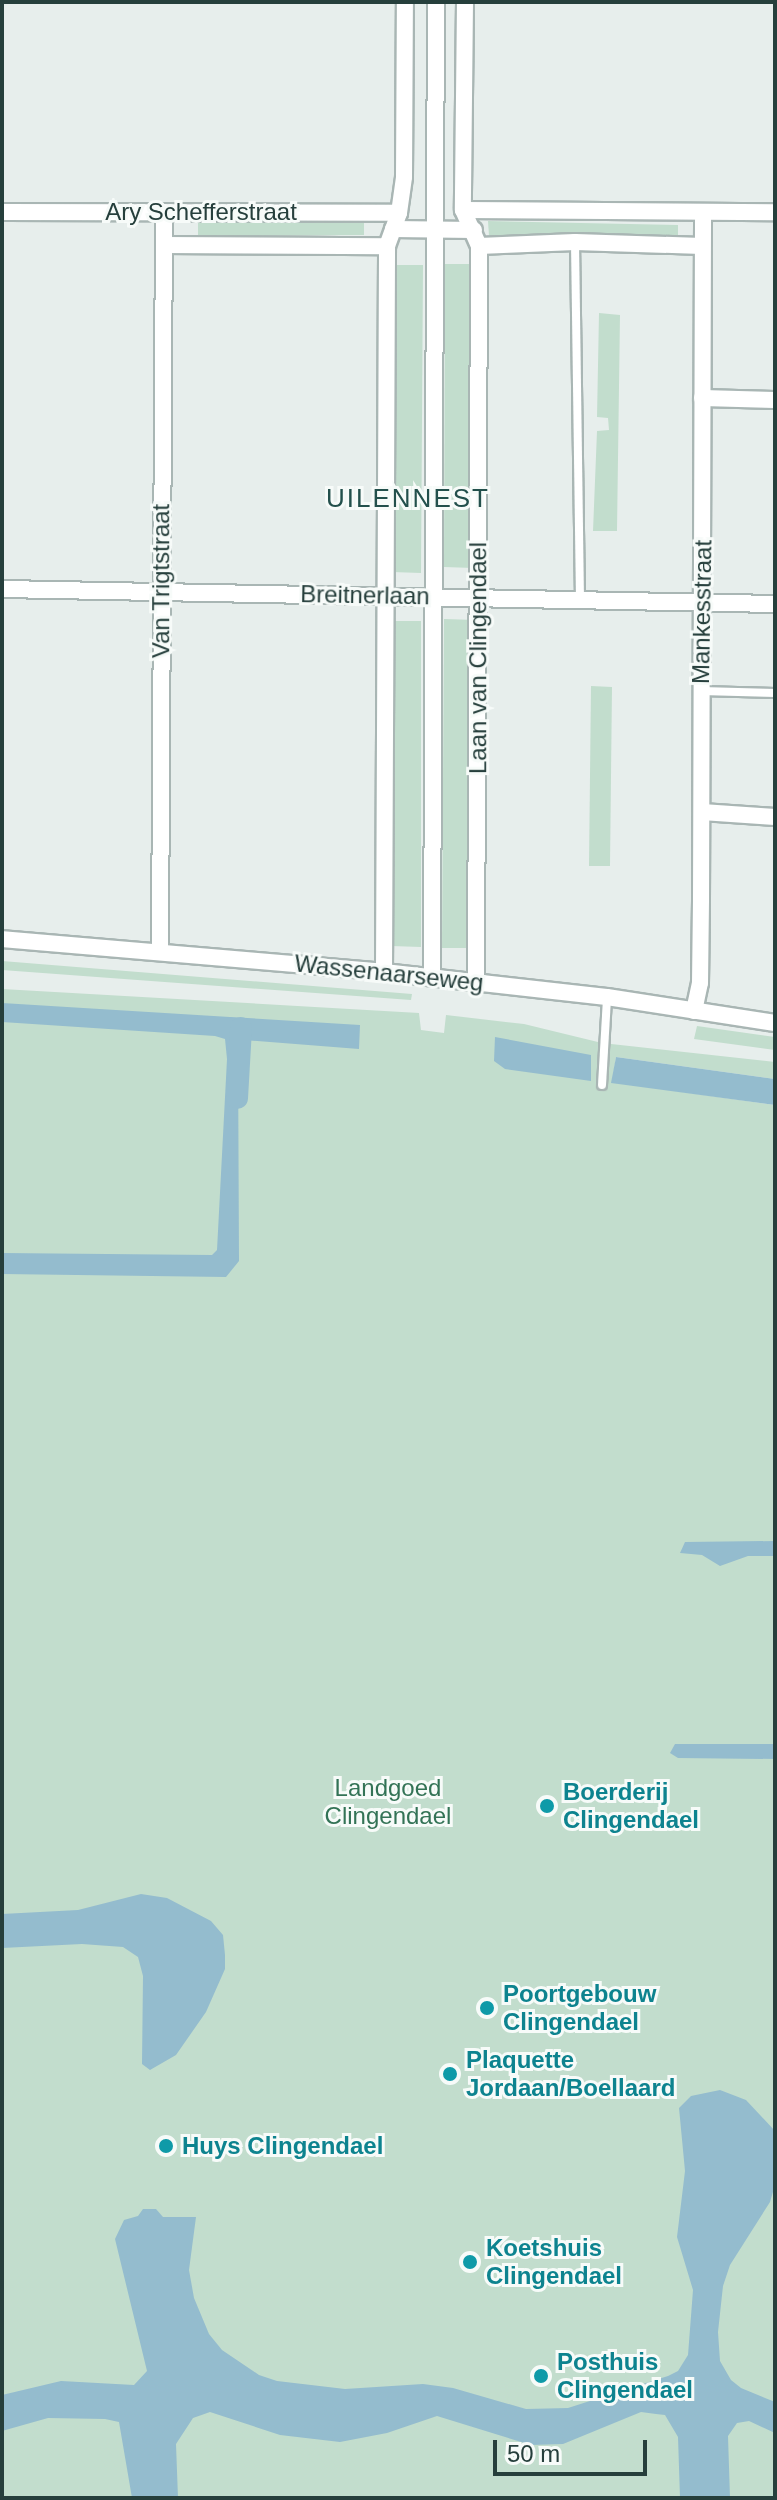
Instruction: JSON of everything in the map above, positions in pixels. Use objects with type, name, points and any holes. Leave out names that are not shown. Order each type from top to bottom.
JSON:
[{"type":"street","points":[[384,972],[387,246],[399,213],[404,177],[405,2]]},
{"type":"street","name":"Laan van Clingendael","points":[[432,978],[436,2]]},
{"type":"street","name":"Laan van Clingendael","points":[[465,2],[463,210],[476,238],[479,597],[476,982]]},
{"type":"street","points":[[463,210],[775,212]]},
{"type":"street","name":"Ary Schefferstraat","points":[[2,212],[399,213]]},
{"type":"street","name":"Van Trigtstraat","points":[[160,950],[164,212]]},
{"type":"street","name":"Mankesstraat","points":[[694,1011],[700,983],[702,812],[703,212]]},
{"type":"street","points":[[393,229],[435,229],[476,238],[702,246]]},
{"type":"street","name":"Ary Schefferstraat","points":[[164,245],[387,246]]},
{"type":"street","points":[[702,398],[775,400]]},
{"type":"street","name":"Breitnerlaan","points":[[2,589],[775,604]]},
{"type":"street","points":[[702,812],[775,817]]},
{"type":"street","name":"Wassenaarseweg","points":[[2,939],[160,950],[384,972],[607,997],[775,1023]]},
{"type":"lane","points":[[575,242],[580,599]]},
{"type":"lane","points":[[701,691],[775,693]]},
{"type":"lane","points":[[602,1085],[607,997]]},
{"type":"green space","points":[[198,218],[364,220],[364,235],[198,236]]},
{"type":"green space","points":[[488,221],[678,225],[678,239],[489,236]]},
{"type":"green space","points":[[445,264],[474,264],[473,568],[444,567]]},
{"type":"green space","points":[[394,265],[423,265],[421,573],[392,572]]},
{"type":"green space","points":[[599,313],[620,315],[617,531],[593,531],[597,431],[609,430],[608,418],[597,417]]},
{"type":"green space","points":[[444,619],[475,620],[473,948],[442,948]]},
{"type":"green space","points":[[392,621],[421,621],[421,947],[391,946]]},
{"type":"green space","points":[[591,686],[612,687],[610,866],[589,866]]},
{"type":"green space","points":[[2,961],[412,994],[411,1000],[2,970]]},
{"type":"green space","name":"Landgoed Clingendael","points":[[2,989],[419,1013],[421,1030],[444,1033],[446,1015],[524,1024],[602,1043],[775,1062],[775,1079],[616,1057],[612,1082],[775,1105],[775,2498],[2,2498]]},
{"type":"green space","points":[[697,1026],[775,1037],[775,1050],[694,1039]]},
{"type":"water","points":[[2,1003],[360,1025],[359,1049],[244,1040],[238,1045],[239,1261],[226,1277],[2,1274],[2,1253],[212,1255],[217,1250],[227,1059],[225,1039],[215,1036],[2,1022]]},
{"type":"water","points":[[495,1037],[591,1055],[591,1081],[505,1069],[494,1061]]},
{"type":"water","points":[[616,1057],[775,1079],[775,1105],[611,1083]]},
{"type":"water","points":[[775,1541],[775,1556],[748,1556],[720,1566],[702,1555],[680,1553],[685,1542]]},
{"type":"water","points":[[675,1744],[775,1744],[775,1759],[678,1758],[670,1753]]},
{"type":"water","points":[[141,1894],[167,1898],[211,1921],[223,1935],[225,1955],[225,1969],[206,2012],[176,2055],[150,2070],[142,2064],[143,1976],[138,1957],[123,1947],[82,1944],[2,1948],[2,1914],[78,1910]]},
{"type":"water","points":[[720,2090],[746,2100],[775,2131],[775,2185],[770,2202],[730,2265],[723,2286],[718,2332],[720,2361],[731,2380],[741,2388],[775,2402],[775,2433],[749,2421],[737,2423],[728,2436],[730,2498],[680,2498],[678,2437],[665,2415],[641,2412],[563,2444],[531,2445],[437,2416],[387,2433],[340,2442],[280,2435],[210,2412],[193,2418],[176,2444],[178,2498],[132,2498],[119,2422],[48,2418],[2,2431],[2,2395],[61,2381],[134,2385],[147,2371],[115,2239],[124,2220],[138,2216],[143,2209],[156,2209],[163,2217],[196,2217],[189,2270],[194,2298],[209,2334],[222,2350],[259,2375],[277,2381],[345,2389],[423,2384],[453,2388],[526,2409],[568,2408],[668,2376],[678,2371],[688,2355],[693,2290],[677,2237],[685,2171],[679,2108],[691,2096]]},
{"type":"waterway","points":[[237,1098],[241,1028]]},
{"type":"place","name":"Boerderij Clingendael","points":[[547,1806]]},
{"type":"place","name":"Poortgebouw Clingendael","points":[[487,2008]]},
{"type":"place","name":"Plaquette Jordaan/Boellaard","points":[[450,2074]]},
{"type":"place","name":"Huys Clingendael","points":[[166,2146]]},
{"type":"place","name":"Koetshuis Clingendael","points":[[470,2262]]},
{"type":"place","name":"Posthuis Clingendael","points":[[541,2376]]},
{"type":"district","name":"UILENNEST","points":[[408,499]]}]
